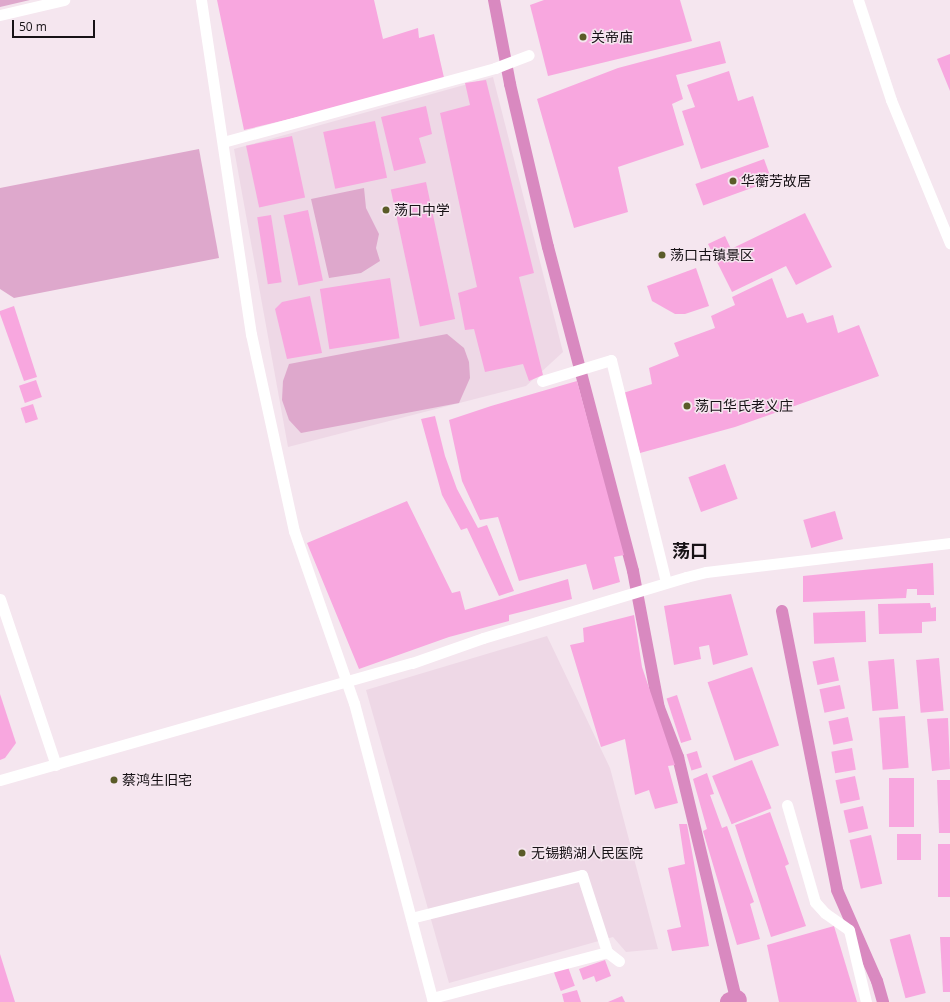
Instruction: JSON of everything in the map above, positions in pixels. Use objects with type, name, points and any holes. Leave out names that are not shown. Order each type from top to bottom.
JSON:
[{"type":"street","points":[[0,15],[64,0]]},
{"type":"street","points":[[201,0],[251,334],[294,531],[354,703],[433,1000],[607,952]]},
{"type":"street","points":[[858,0],[891,100],[950,243]]},
{"type":"street","points":[[223,142],[496,68],[529,55]]},
{"type":"street","points":[[542,381],[611,360],[661,584]]},
{"type":"street","points":[[0,780],[412,663],[483,638],[613,598],[706,572],[950,542]]},
{"type":"street","points":[[0,599],[56,765]]},
{"type":"street","points":[[787,805],[815,902],[825,914],[849,930],[866,1002]]},
{"type":"street","points":[[411,918],[582,875],[607,952],[619,961]]},
{"type":"shaded area","points":[[0,0],[30,0],[0,7]]},
{"type":"shaded area","name":"荡口中学","points":[[493,77],[563,352],[526,386],[288,447],[234,149]]},
{"type":"shaded area","points":[[199,149],[219,258],[14,298],[0,289],[0,188]]},
{"type":"shaded area","points":[[364,188],[366,208],[379,234],[376,248],[380,261],[361,273],[329,278],[311,199]]},
{"type":"shaded area","points":[[447,334],[464,348],[469,362],[470,378],[459,403],[301,433],[289,420],[282,400],[283,381],[289,364]]},
{"type":"shaded area","name":"无锡鹅湖人民医院","points":[[547,636],[610,768],[658,949],[626,952],[613,937],[449,983],[366,690]]},
{"type":"building","points":[[217,0],[374,0],[383,39],[418,28],[419,38],[434,34],[445,82],[244,130]]},
{"type":"building","points":[[544,0],[680,0],[692,41],[548,76],[530,5]]},
{"type":"building","points":[[720,41],[726,63],[676,75],[683,99],[672,104],[684,145],[618,167],[628,212],[574,228],[537,99],[618,68]]},
{"type":"building","points":[[950,54],[950,91],[937,59]]},
{"type":"building","points":[[729,71],[738,101],[753,96],[769,147],[701,169],[682,111],[695,107],[687,85]]},
{"type":"building","points":[[486,80],[534,273],[519,277],[543,375],[529,381],[523,364],[485,372],[474,329],[465,330],[458,293],[477,287],[440,113],[470,105],[465,83]]},
{"type":"building","points":[[426,106],[432,134],[419,138],[426,163],[394,171],[381,117]]},
{"type":"building","points":[[375,121],[387,178],[335,189],[323,132]]},
{"type":"building","points":[[292,136],[305,198],[259,207],[246,146]]},
{"type":"building","name":"华蘅芳故居","points":[[764,159],[772,181],[703,206],[695,184]]},
{"type":"building","points":[[426,182],[455,319],[420,326],[391,189]]},
{"type":"building","points":[[308,210],[323,280],[299,286],[284,215]]},
{"type":"building","points":[[805,213],[832,267],[796,285],[786,266],[732,292],[708,244],[725,236],[731,249]]},
{"type":"building","points":[[271,215],[282,282],[268,284],[257,217]]},
{"type":"building","points":[[696,268],[709,306],[685,314],[675,314],[652,301],[647,286]]},
{"type":"building","points":[[390,278],[400,338],[329,349],[320,289]]},
{"type":"building","points":[[772,278],[787,318],[803,313],[807,323],[833,315],[838,333],[859,325],[879,376],[735,427],[640,453],[623,393],[652,384],[649,368],[679,356],[674,343],[715,328],[711,316],[735,305],[732,297]]},
{"type":"building","points":[[310,296],[322,353],[287,359],[275,309],[282,302]]},
{"type":"building","points":[[14,306],[37,377],[24,381],[0,314],[0,311]]},
{"type":"building","points":[[36,380],[42,397],[25,403],[19,386]]},
{"type":"building","points":[[577,381],[624,555],[614,557],[620,582],[593,590],[586,564],[519,581],[498,517],[480,520],[462,481],[449,420]]},
{"type":"building","points":[[33,404],[38,419],[26,423],[21,408]]},
{"type":"building","points":[[435,416],[445,456],[457,489],[478,528],[487,525],[514,591],[499,596],[467,528],[461,530],[442,495],[421,419]]},
{"type":"building","points":[[725,464],[738,499],[701,512],[688,477]]},
{"type":"building","points":[[407,501],[452,593],[460,591],[465,610],[568,579],[572,599],[509,615],[509,621],[449,637],[359,669],[307,543]]},
{"type":"building","points":[[835,511],[843,539],[811,548],[803,520]]},
{"type":"building","points":[[933,563],[934,595],[917,595],[917,589],[907,589],[906,598],[803,602],[803,576]]},
{"type":"building","points":[[731,594],[748,655],[713,665],[709,645],[699,647],[701,659],[674,665],[664,606]]},
{"type":"building","points":[[930,603],[931,608],[936,607],[936,621],[922,622],[922,633],[879,634],[878,604]]},
{"type":"building","points":[[865,611],[866,642],[814,644],[813,613]]},
{"type":"building","points":[[634,615],[642,667],[675,765],[668,766],[678,803],[655,809],[649,790],[635,795],[625,739],[601,747],[570,645],[584,642],[583,628]]},
{"type":"building","points":[[834,657],[839,680],[817,685],[812,662]]},
{"type":"building","points":[[939,658],[944,711],[921,713],[916,660]]},
{"type":"building","points":[[894,659],[898,709],[872,711],[868,661]]},
{"type":"building","points":[[752,667],[779,745],[735,761],[708,682]]},
{"type":"building","points":[[840,685],[845,708],[824,713],[819,689]]},
{"type":"building","points":[[0,694],[16,743],[5,758],[0,760]]},
{"type":"building","points":[[677,695],[692,740],[681,743],[667,698]]},
{"type":"building","points":[[905,716],[909,768],[883,770],[879,718]]},
{"type":"building","points":[[848,717],[853,740],[833,745],[828,721]]},
{"type":"building","points":[[948,718],[950,769],[932,771],[927,719]]},
{"type":"building","points":[[852,748],[856,770],[835,773],[831,752]]},
{"type":"building","points":[[697,751],[702,767],[691,770],[686,754]]},
{"type":"building","points":[[752,760],[771,808],[732,824],[712,776]]},
{"type":"building","points":[[707,773],[714,794],[710,795],[722,828],[727,826],[754,902],[750,904],[760,939],[737,945],[703,831],[707,829],[693,779]]},
{"type":"building","points":[[855,776],[860,799],[840,804],[835,780]]},
{"type":"building","points":[[889,778],[914,778],[914,827],[889,827]]},
{"type":"building","points":[[937,780],[950,780],[950,833],[939,833]]},
{"type":"building","points":[[863,806],[868,828],[849,833],[844,810]]},
{"type":"building","points":[[770,812],[789,864],[785,866],[806,926],[771,937],[735,825]]},
{"type":"building","points":[[679,824],[687,824],[709,946],[672,951],[667,930],[681,927],[668,868],[685,864]]},
{"type":"building","points":[[897,834],[921,834],[921,860],[897,860]]},
{"type":"building","points":[[871,835],[882,884],[861,889],[850,840]]},
{"type":"building","points":[[938,844],[950,844],[950,897],[938,897]]},
{"type":"building","points":[[834,926],[857,1002],[779,1002],[767,945]]},
{"type":"building","points":[[910,934],[926,993],[906,998],[890,939]]},
{"type":"building","points":[[940,937],[950,937],[950,992],[943,992]]},
{"type":"building","points":[[0,954],[15,1002],[0,1002]]},
{"type":"building","points":[[605,960],[611,976],[596,982],[594,976],[583,980],[579,969]]},
{"type":"building","points":[[568,967],[575,986],[561,991],[554,972]]},
{"type":"building","points":[[577,990],[581,1002],[564,1002],[562,994]]},
{"type":"building","points":[[622,996],[625,1002],[608,1002]]},
{"type":"waterway","points":[[494,0],[510,84],[548,247],[633,571],[659,708],[678,757],[737,1002]]},
{"type":"waterway","points":[[782,611],[837,890],[877,981],[883,1002]]},
{"type":"waterway","points":[[730,1002],[737,1000]]},
{"type":"place","name":"关帝庙","points":[[583,37]]},
{"type":"place","name":"华蘅芳故居","points":[[733,181]]},
{"type":"place","name":"荡口中学","points":[[386,210]]},
{"type":"place","name":"荡口古镇景区","points":[[662,255]]},
{"type":"place","name":"荡口华氏老义庄","points":[[687,406]]},
{"type":"place","name":"蔡鸿生旧宅","points":[[114,780]]},
{"type":"place","name":"无锡鹅湖人民医院","points":[[522,853]]},
{"type":"district","name":"荡口","points":[[690,550]]}]
